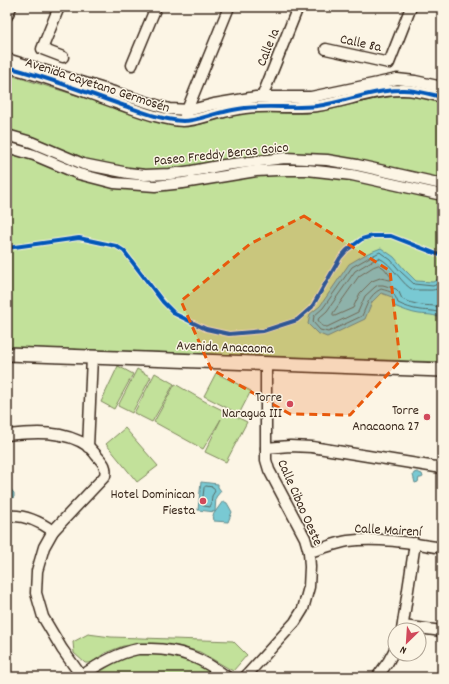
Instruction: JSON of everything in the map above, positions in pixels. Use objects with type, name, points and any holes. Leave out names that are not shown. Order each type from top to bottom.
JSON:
[{"type":"main road","name":"Avenida Anacaona","points":[[7,354],[442,370]]},
{"type":"street","points":[[7,16],[11,7]]},
{"type":"street","points":[[59,7],[42,49],[63,57]]},
{"type":"street","points":[[132,65],[156,7]]},
{"type":"street","points":[[184,121],[187,110],[229,7]]},
{"type":"street","name":"Calle 1a","points":[[262,97],[298,7]]},
{"type":"street","name":"Calle 8a","points":[[326,49],[389,62],[411,7]]},
{"type":"street","name":"Avenida Cayetano Germosén","points":[[7,58],[169,109],[187,110],[241,99],[262,97],[311,97],[398,79],[442,87]]},
{"type":"street","name":"Avenida Cayetano Germosén","points":[[7,67],[153,116],[184,121],[247,108],[274,106],[318,106],[378,93],[401,90],[442,97]]},
{"type":"street","name":"Paseo Freddy Beras Goico","points":[[7,135],[30,142],[83,164],[128,174],[170,174],[224,165],[285,158],[327,160],[442,184]]},
{"type":"street","name":"Paseo Freddy Beras Goico","points":[[7,147],[34,155],[80,174],[114,183],[155,186],[256,171],[307,170],[352,175],[442,195]]},
{"type":"street","points":[[88,447],[92,357]]},
{"type":"street","name":"Calle Cibao Oeste","points":[[245,677],[295,622],[303,609],[309,587],[309,552],[305,538],[269,470],[266,460],[266,363]]},
{"type":"street","points":[[7,435],[45,433],[61,435],[88,447],[104,464],[106,470],[105,476],[53,531],[44,547],[37,571],[36,594],[43,617],[62,649],[82,677],[121,654],[139,649],[163,649],[182,653],[200,659],[227,677]]},
{"type":"street","points":[[266,448],[290,446],[312,447],[442,468]]},
{"type":"street","points":[[7,516],[22,516],[34,520],[53,531]]},
{"type":"street","name":"Calle Mairení","points":[[309,552],[347,541],[369,539],[415,543],[442,548]]},
{"type":"street","points":[[404,622],[415,543]]},
{"type":"street","points":[[427,630],[442,631]]},
{"type":"street","points":[[377,677],[388,662]]},
{"type":"highlighted area","points":[[304,216],[390,271],[400,361],[350,415],[290,414],[211,369],[181,301],[250,244]]},
{"type":"green space","points":[[7,74],[174,125],[183,126],[201,124],[245,113],[318,112],[379,98],[413,96],[442,103],[442,362],[7,347]]},
{"type":"green space","points":[[118,366],[133,374],[114,409],[101,402]]},
{"type":"green space","points":[[137,369],[151,377],[132,413],[118,406]]},
{"type":"green space","points":[[155,373],[174,384],[152,422],[134,413]]},
{"type":"green space","points":[[216,373],[251,391],[239,414],[204,396]]},
{"type":"green space","points":[[175,384],[206,402],[247,422],[226,462],[205,452],[221,419],[203,449],[154,422]]},
{"type":"green space","points":[[125,428],[158,466],[137,482],[106,444]]},
{"type":"green space","points":[[88,634],[111,637],[233,641],[247,655],[233,671],[200,652],[178,646],[123,646],[105,653],[91,663],[85,663],[74,653],[73,642]]},
{"type":"green space","points":[[158,652],[198,662],[220,677],[92,677],[122,658],[140,653]]},
{"type":"water","points":[[381,248],[394,257],[416,281],[433,282],[442,277],[442,319],[434,315],[413,313],[394,306],[392,297],[381,293],[372,302],[365,319],[327,337],[317,333],[308,324],[310,314],[320,306],[349,264],[366,254]]},
{"type":"water","points":[[417,472],[422,474],[423,477],[419,478],[418,482],[415,483],[413,475]]},
{"type":"water","points":[[201,482],[218,484],[221,491],[216,497],[215,512],[198,510]]},
{"type":"water","points":[[7,485],[14,493],[14,497],[10,499],[7,494]]},
{"type":"water","points":[[223,501],[227,503],[232,512],[228,522],[214,521],[213,515]]},
{"type":"cycle path","points":[[7,67],[49,79],[151,115],[183,121],[245,108],[317,106],[379,92],[411,90],[442,97]]},
{"type":"cycle path","points":[[7,248],[79,238],[116,246],[124,251],[163,302],[175,314],[206,329],[229,334],[263,331],[297,320],[312,307],[340,258],[347,250],[362,239],[372,236],[391,236],[442,256]]},
{"type":"place","name":"Torre Naragua III","points":[[290,404]]},
{"type":"place","name":"Torre Anacaona 27","points":[[427,417]]},
{"type":"place","name":"Hotel Dominican Fiesta","points":[[203,501]]}]
